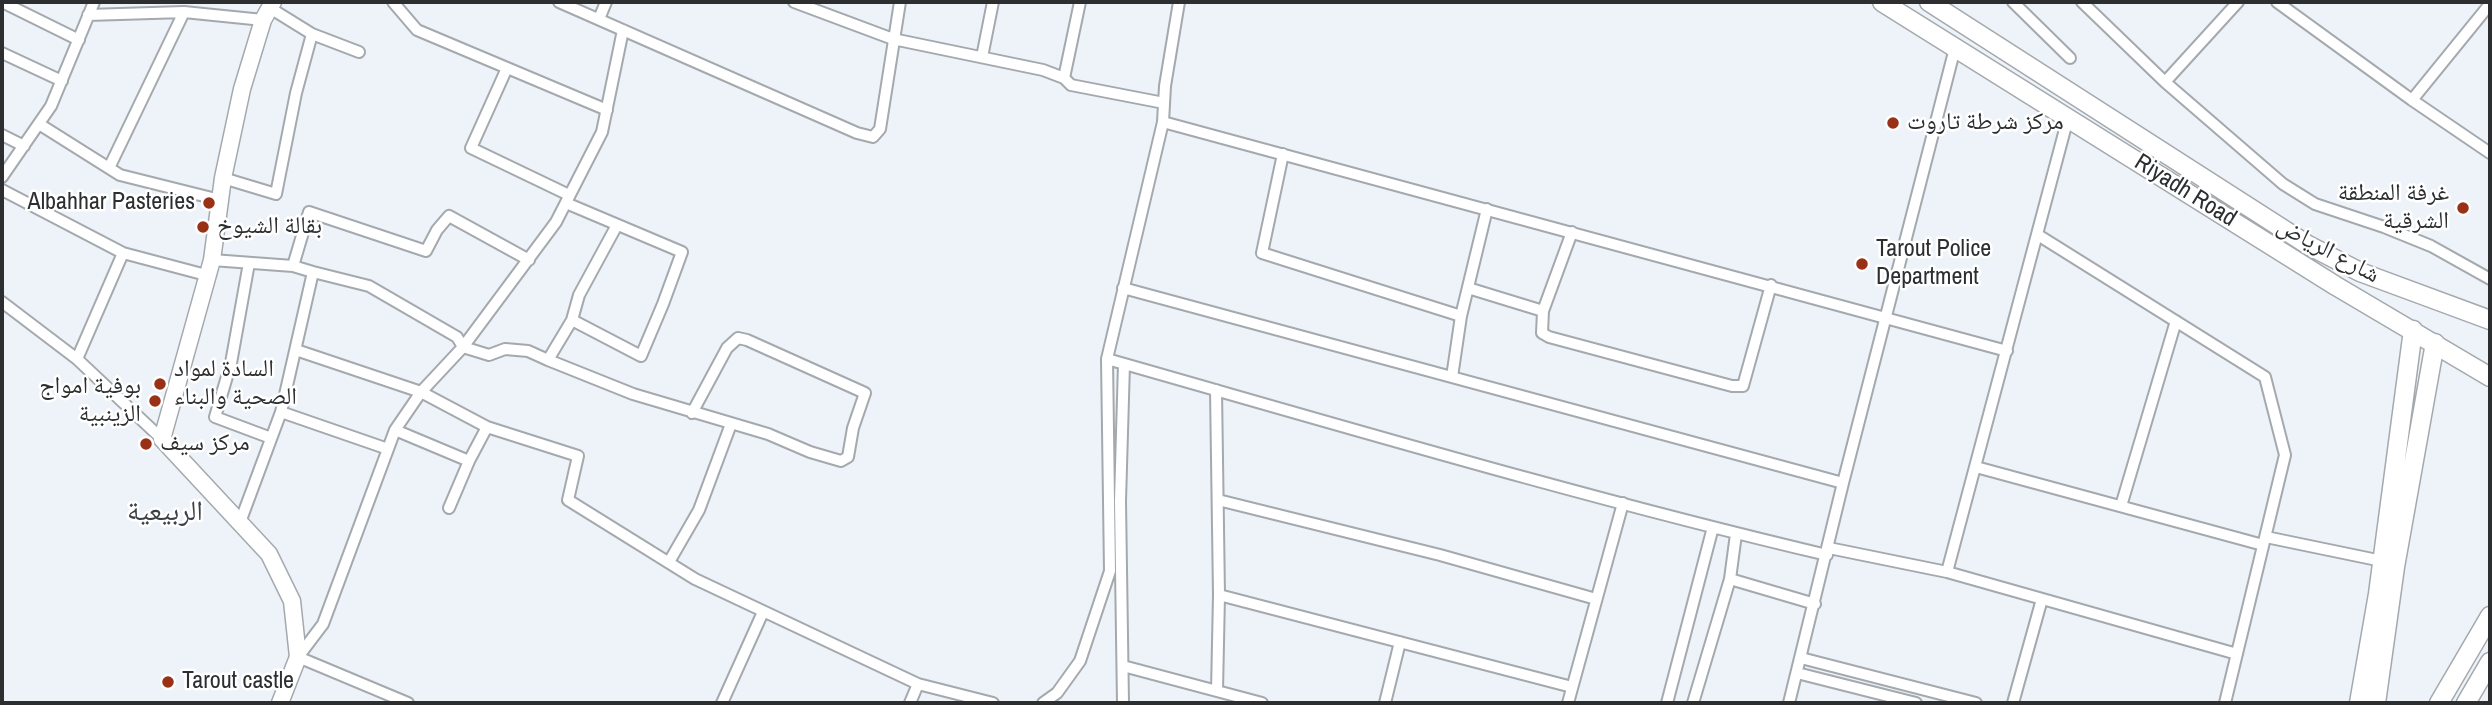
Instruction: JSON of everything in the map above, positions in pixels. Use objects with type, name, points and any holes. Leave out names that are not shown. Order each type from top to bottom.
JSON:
[{"type":"main road","name":"Riyadh Road","points":[[1882,2],[2336,286],[2490,377]]},
{"type":"main road","name":"شارع الرياض","points":[[1929,2],[2308,245],[2360,272],[2490,320]]},
{"type":"main road","points":[[2359,703],[2382,561],[2413,330]]},
{"type":"main road","points":[[2376,703],[2395,567],[2435,343]]},
{"type":"main road","points":[[2439,703],[2490,616]]},
{"type":"main road","points":[[2466,703],[2490,662]]},
{"type":"street","points":[[2,2],[79,40]]},
{"type":"street","points":[[2,177],[51,106],[94,2]]},
{"type":"street","points":[[393,2],[417,30],[607,110]]},
{"type":"street","points":[[559,2],[857,133],[873,136],[880,129],[900,2]]},
{"type":"street","points":[[599,19],[606,2]]},
{"type":"street","points":[[982,57],[993,2]]},
{"type":"street","points":[[1064,78],[1080,2]]},
{"type":"street","points":[[1042,703],[1058,693],[1080,661],[1110,571],[1107,359],[1163,122],[1179,2]]},
{"type":"street","points":[[2013,2],[2070,58]]},
{"type":"street","points":[[2082,2],[2165,82],[2283,184],[2315,204],[2431,246],[2490,279]]},
{"type":"street","points":[[2165,82],[2238,2]]},
{"type":"street","points":[[2277,2],[2490,153]]},
{"type":"street","points":[[800,3],[893,39],[1043,70],[1064,78],[1071,85],[1164,103]]},
{"type":"street","points":[[2412,100],[2486,7]]},
{"type":"street","points":[[88,15],[269,10],[312,34],[359,52]]},
{"type":"street","points":[[162,439],[209,268],[223,178],[242,89],[269,10]]},
{"type":"street","points":[[109,168],[184,12]]},
{"type":"street","points":[[280,703],[299,657],[323,624],[395,429],[421,392],[463,347],[529,260],[556,222],[568,199],[602,131],[623,30]]},
{"type":"street","points":[[223,178],[276,194],[296,93],[312,34]]},
{"type":"street","points":[[1789,703],[1955,48]]},
{"type":"street","points":[[2,53],[62,81]]},
{"type":"street","points":[[508,68],[471,148],[618,225],[682,252],[640,356],[572,320]]},
{"type":"street","points":[[1947,572],[2068,118]]},
{"type":"street","points":[[1163,122],[2007,351]]},
{"type":"street","points":[[39,124],[120,175],[220,200]]},
{"type":"street","points":[[2,135],[24,146]]},
{"type":"street","points":[[1283,154],[1262,253],[1461,316]]},
{"type":"street","points":[[2,190],[123,253],[209,268],[249,263],[293,266],[369,286],[457,337],[463,347],[489,355],[505,349],[528,351],[633,394],[692,413],[768,434],[810,453],[841,461],[848,457],[853,428],[865,393],[738,338],[727,348],[692,413]]},
{"type":"street","points":[[1452,377],[1461,316],[1487,209]]},
{"type":"street","points":[[293,266],[309,212],[426,251],[437,230],[449,216],[529,260]]},
{"type":"street","points":[[548,360],[572,320],[579,295],[618,225]]},
{"type":"street","points":[[1572,232],[1543,311],[1542,333],[1732,386],[1743,386],[1771,285]]},
{"type":"street","points":[[2038,235],[2266,377],[2285,455],[2225,703]]},
{"type":"street","points":[[77,359],[123,253]]},
{"type":"street","points":[[249,263],[231,363],[215,417],[271,438]]},
{"type":"street","points":[[239,525],[281,412],[313,272]]},
{"type":"street","points":[[1123,288],[1843,483]]},
{"type":"street","points":[[1468,288],[1543,311]]},
{"type":"street","points":[[2,302],[77,359],[162,439],[269,555],[292,601],[299,657]]},
{"type":"street","points":[[2121,506],[2176,321]]},
{"type":"street","points":[[296,350],[421,392],[487,427],[578,456],[568,500],[695,579],[918,684],[993,703]]},
{"type":"street","points":[[1107,359],[1736,534],[1947,572],[2237,654]]},
{"type":"street","points":[[1123,703],[1121,501],[1124,364]]},
{"type":"street","points":[[1216,390],[1219,595],[1217,691]]},
{"type":"street","points":[[281,412],[388,449]]},
{"type":"street","points":[[669,562],[699,510],[731,424]]},
{"type":"street","points":[[449,508],[487,427]]},
{"type":"street","points":[[395,429],[469,461]]},
{"type":"street","points":[[1976,467],[2264,541],[2382,561]]},
{"type":"street","points":[[1218,500],[1440,555],[1596,599]]},
{"type":"street","points":[[1568,703],[1623,503]]},
{"type":"street","points":[[1667,703],[1713,527]]},
{"type":"street","points":[[1693,703],[1730,579],[1736,534]]},
{"type":"street","points":[[1730,579],[1815,604]]},
{"type":"street","points":[[1219,595],[1572,687]]},
{"type":"street","points":[[2013,703],[2042,599]]},
{"type":"street","points":[[722,703],[763,612]]},
{"type":"street","points":[[1385,703],[1400,642]]},
{"type":"street","points":[[299,657],[408,703]]},
{"type":"street","points":[[1801,658],[1976,703]]},
{"type":"street","points":[[1123,666],[1262,703]]},
{"type":"street","points":[[1797,673],[1914,703]]},
{"type":"street","points":[[910,703],[918,684]]},
{"type":"place","name":"مركز شرطة تاروت","points":[[1893,123]]},
{"type":"place","name":"Albahhar Pasteries","points":[[209,203]]},
{"type":"place","name":"غرفة المنطقة الشرقية","points":[[2463,208]]},
{"type":"place","name":"بقالة الشيوخ","points":[[203,227]]},
{"type":"place","name":"Tarout Police Department","points":[[1862,264]]},
{"type":"place","name":"السادة لمواد الصحية والبناء","points":[[160,384]]},
{"type":"place","name":"بوفية امواج الزينبية","points":[[155,401]]},
{"type":"place","name":"مركز سيف","points":[[146,444]]},
{"type":"place","name":"Tarout castle","points":[[168,682]]},
{"type":"district","name":"الربيعية","points":[[165,512]]}]
